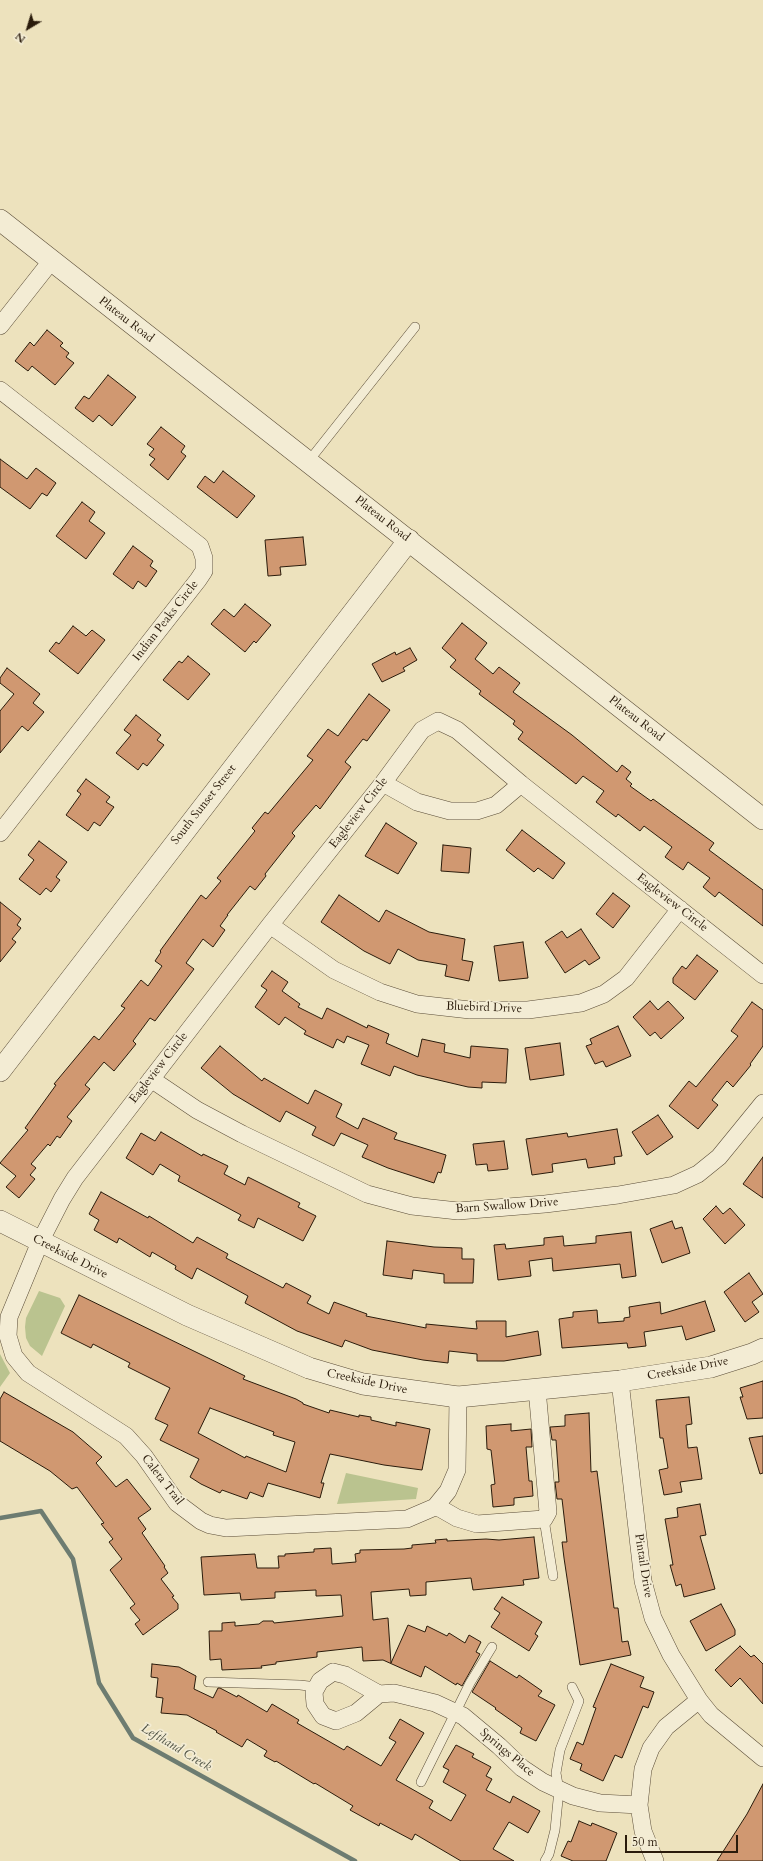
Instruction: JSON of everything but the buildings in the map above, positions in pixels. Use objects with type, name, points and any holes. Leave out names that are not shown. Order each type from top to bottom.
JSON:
[{"type":"street","name":"Plateau Road","points":[[0,220],[763,819]]},
{"type":"street","points":[[0,326],[52,260]]},
{"type":"street","name":"Indian Peaks Circle","points":[[0,390],[200,546],[204,558],[204,571],[198,580],[0,833]]},
{"type":"street","name":"South Sunset Street","points":[[0,1071],[409,540]]},
{"type":"street","name":"Eagleview Circle","points":[[40,1242],[62,1199],[75,1178],[270,925],[383,783],[422,730],[438,721],[457,730],[521,784],[763,975]]},
{"type":"street","points":[[383,783],[416,802],[450,811],[476,811],[496,805],[521,784]]},
{"type":"street","name":"Bluebird Drive","points":[[270,925],[334,970],[380,992],[417,1004],[470,1010],[528,1010],[581,1003],[604,994],[626,978],[680,909]]},
{"type":"street","name":"Barn Swallow Drive","points":[[151,1079],[196,1110],[242,1134],[367,1194],[412,1206],[458,1211],[582,1199],[674,1185],[698,1174],[719,1157],[763,1103]]},
{"type":"street","name":"Creekside Drive","points":[[0,1221],[183,1313],[309,1368],[363,1384],[458,1397],[620,1381],[711,1367],[763,1349]]},
{"type":"street","name":"Caleta Trail","points":[[40,1242],[4,1315],[14,1356],[28,1373],[126,1436],[144,1456],[176,1503],[210,1525],[226,1528],[407,1519],[436,1506],[448,1491],[457,1470],[458,1397]]},
{"type":"street","name":"Pintail Drive","points":[[620,1381],[643,1581],[653,1618],[668,1649],[699,1700],[712,1715],[763,1758]]},
{"type":"street","points":[[436,1506],[457,1518],[477,1524],[544,1519],[548,1512],[538,1389]]},
{"type":"street","name":"Springs Place","points":[[316,1687],[320,1681],[333,1672],[345,1675],[379,1694],[394,1694],[435,1703],[463,1716],[499,1746],[522,1768],[543,1782],[573,1796],[600,1803],[639,1805]]},
{"type":"street","points":[[316,1687],[314,1692],[315,1704],[322,1716],[336,1721],[356,1713],[379,1694]]},
{"type":"street","points":[[655,1861],[643,1831],[639,1805],[642,1769],[651,1748],[666,1727],[699,1700]]},
{"type":"lane","points":[[308,462],[415,327]]},
{"type":"lane","points":[[544,1519],[553,1576]]},
{"type":"lane","points":[[421,1782],[455,1712],[492,1647]]},
{"type":"lane","points":[[208,1682],[300,1684],[316,1687]]},
{"type":"lane","points":[[545,1861],[549,1854],[555,1830],[559,1790],[556,1774],[560,1750],[579,1701],[572,1688]]},
{"type":"green space","points":[[39,1291],[60,1298],[65,1306],[42,1356],[30,1346],[26,1338],[25,1327],[26,1318]]},
{"type":"green space","points":[[0,1354],[10,1373],[0,1387]]},
{"type":"green space","points":[[346,1473],[418,1488],[416,1499],[337,1504]]},
{"type":"waterway","name":"Lefthand Creek","points":[[0,1518],[41,1511],[73,1559],[99,1683],[133,1738],[355,1861]]}]
